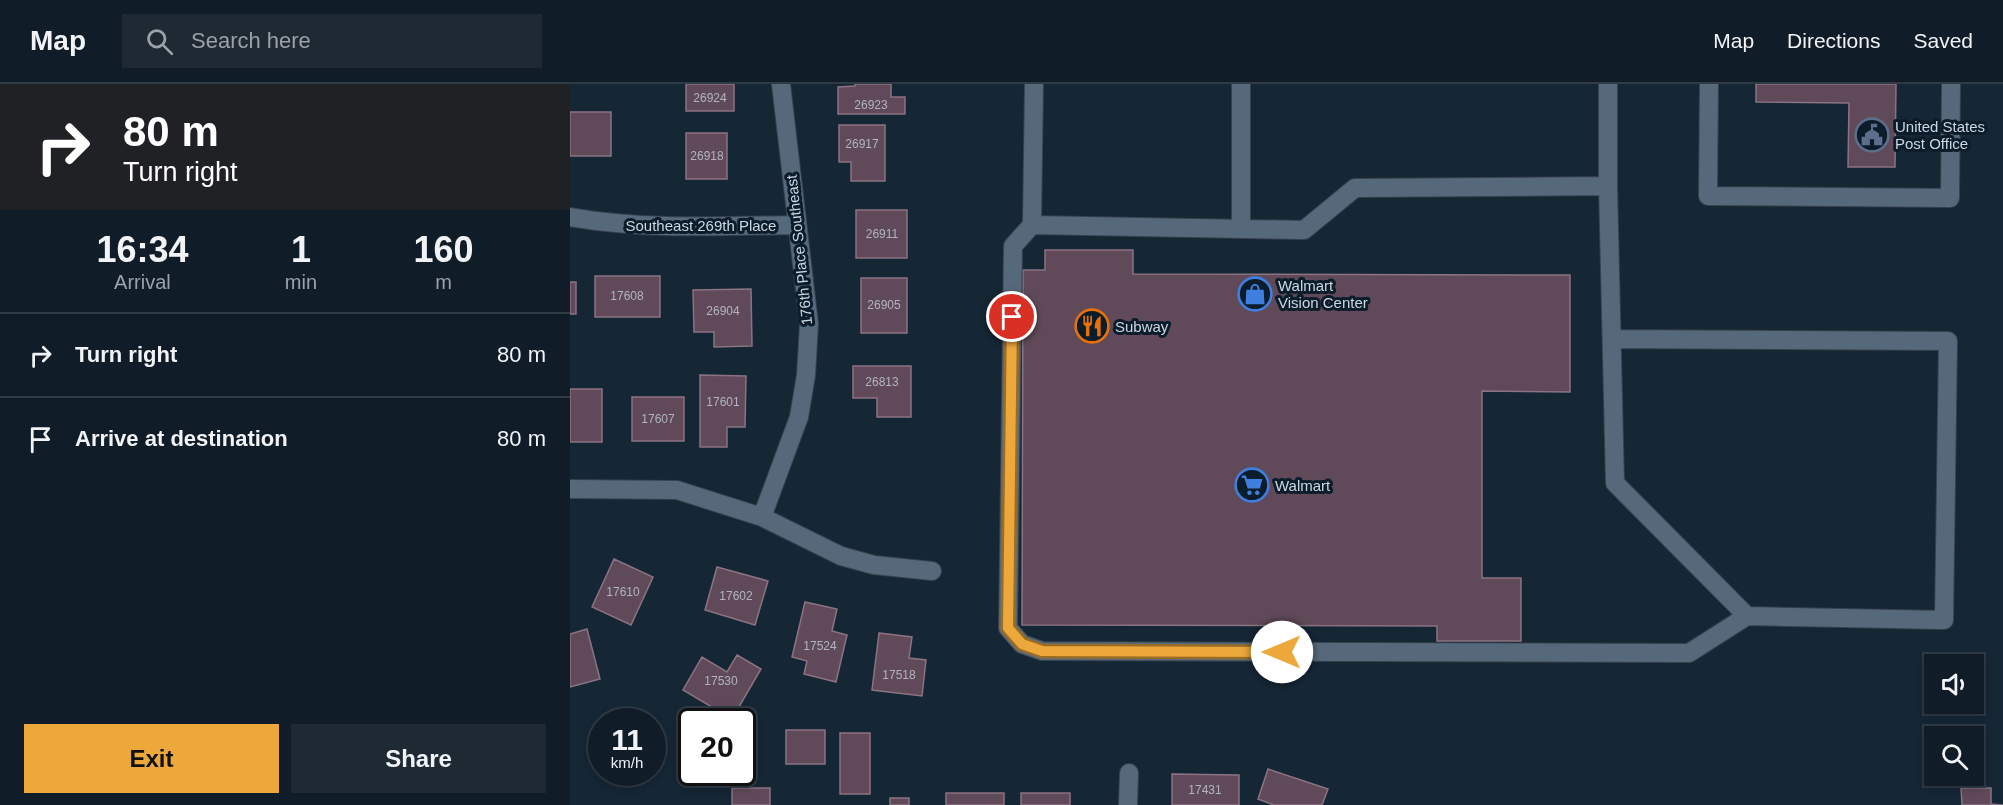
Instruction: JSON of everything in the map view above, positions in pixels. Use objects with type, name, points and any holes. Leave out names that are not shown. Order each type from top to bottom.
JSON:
[{"type":"street","name":"176th Place Southeast","points":[[762,517],[799,417],[806,375],[809,324],[781,84]]},
{"type":"street","points":[[1034,84],[1032,225],[1013,246],[1008,628],[1022,644],[1042,651],[1689,654],[1748,616],[1944,620],[1948,341],[1612,339]]},
{"type":"street","points":[[1241,84],[1241,229]]},
{"type":"street","points":[[1608,84],[1615,483],[1748,616]]},
{"type":"street","points":[[1709,84],[1708,196],[1950,198],[1951,84]]},
{"type":"street","points":[[1032,225],[1304,230],[1356,188],[1608,186]]},
{"type":"street","name":"Southeast 269th Place","points":[[570,218],[623,225],[666,227],[797,225]]},
{"type":"street","points":[[570,489],[677,490],[762,517],[841,556],[874,565],[932,571]]},
{"type":"street","points":[[1128,805],[1129,773]]},
{"type":"building","points":[[686,84],[734,84],[734,111],[686,111]]},
{"type":"building","points":[[855,84],[891,84],[891,97],[905,97],[905,114],[838,114],[838,87],[855,86]]},
{"type":"building","name":"United States Post Office","points":[[1756,84],[1896,84],[1895,167],[1848,167],[1849,103],[1756,102]]},
{"type":"building","points":[[570,112],[611,112],[611,156],[570,156]]},
{"type":"building","points":[[839,125],[885,125],[885,181],[851,181],[851,162],[839,162]]},
{"type":"building","points":[[686,133],[727,133],[727,179],[686,179]]},
{"type":"building","points":[[856,210],[907,210],[907,258],[856,258]]},
{"type":"building","name":"Walmart","points":[[1045,250],[1133,250],[1133,274],[1570,275],[1570,392],[1482,391],[1482,578],[1521,578],[1521,641],[1437,641],[1437,626],[1022,625],[1023,270],[1045,270]]},
{"type":"building","points":[[595,276],[660,276],[660,317],[595,317]]},
{"type":"building","points":[[861,278],[907,278],[907,333],[861,333]]},
{"type":"building","points":[[570,282],[576,282],[576,314],[570,314]]},
{"type":"building","points":[[751,289],[752,346],[714,347],[714,332],[694,332],[693,290]]},
{"type":"building","points":[[853,366],[911,366],[911,417],[877,417],[877,398],[853,398]]},
{"type":"building","points":[[700,375],[746,376],[745,427],[727,427],[727,447],[700,447]]},
{"type":"building","points":[[570,389],[602,389],[602,442],[570,442]]},
{"type":"building","points":[[632,397],[684,397],[684,441],[632,441]]},
{"type":"building","points":[[614,559],[653,577],[631,625],[592,607]]},
{"type":"building","points":[[717,567],[768,581],[755,625],[705,610]]},
{"type":"building","points":[[805,602],[837,609],[832,631],[847,635],[836,682],[804,674],[807,661],[792,657]]},
{"type":"building","points":[[587,629],[600,679],[570,687],[570,634]]},
{"type":"building","points":[[879,633],[912,637],[909,658],[926,660],[922,696],[872,690]]},
{"type":"building","points":[[737,655],[761,669],[738,708],[713,708],[683,690],[702,657],[727,672]]},
{"type":"building","points":[[786,730],[825,730],[825,764],[786,764]]},
{"type":"building","points":[[840,733],[870,733],[870,794],[840,794]]},
{"type":"building","points":[[1268,769],[1328,789],[1322,805],[1274,805],[1258,799]]},
{"type":"building","points":[[1172,774],[1239,775],[1239,805],[1172,805]]},
{"type":"building","points":[[732,788],[770,788],[770,805],[732,805]]},
{"type":"building","points":[[1961,788],[1991,788],[1991,804],[2003,805],[1962,805]]},
{"type":"building","points":[[946,793],[1004,793],[1004,805],[946,805]]},
{"type":"building","points":[[1021,793],[1070,793],[1070,805],[1021,805]]},
{"type":"building","points":[[890,798],[909,798],[909,805],[890,805]]},
{"type":"place","name":"United States Post Office","points":[[1872,135]]},
{"type":"place","name":"Walmart Vision Center","points":[[1255,294]]},
{"type":"place","name":"Subway","points":[[1092,326]]},
{"type":"place","name":"Walmart","points":[[1252,485]]},
{"type":"route","points":[[1012,317],[1008,628],[1022,644],[1042,651],[1282,652]]}]
